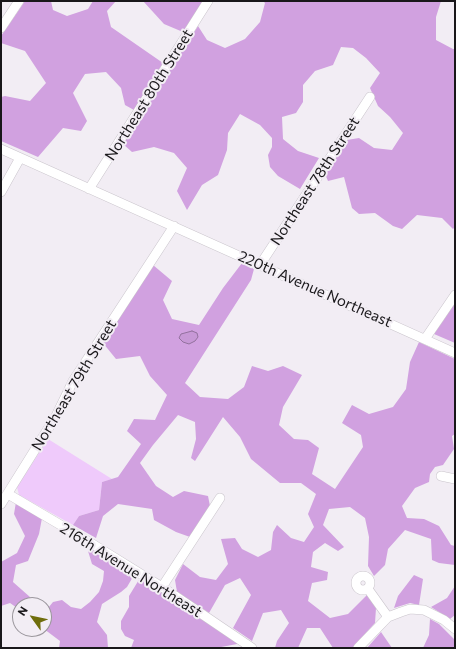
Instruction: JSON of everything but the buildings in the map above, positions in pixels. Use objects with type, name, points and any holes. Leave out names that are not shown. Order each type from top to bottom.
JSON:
[{"type":"street","points":[[1,28],[19,1]]},
{"type":"street","name":"Northeast 80th Street","points":[[89,189],[208,1]]},
{"type":"street","name":"Northeast 78th Street","points":[[260,265],[370,97]]},
{"type":"street","name":"220th Avenue Northeast","points":[[1,149],[455,353]]},
{"type":"street","points":[[1,192],[20,158]]},
{"type":"street","name":"Northeast 79th Street","points":[[1,504],[56,416],[73,381],[174,226]]},
{"type":"street","points":[[425,339],[455,295]]},
{"type":"street","points":[[441,476],[455,479]]},
{"type":"street","name":"216th Avenue Northeast","points":[[8,494],[162,587],[252,648]]},
{"type":"street","points":[[162,587],[220,498]]},
{"type":"street","points":[[368,589],[388,618]]},
{"type":"street","points":[[358,648],[388,618],[410,609],[424,610],[444,620],[455,629]]},
{"type":"shaded area","points":[[25,1],[51,1],[53,10],[67,16],[88,9],[93,1],[116,1],[107,11],[111,27],[163,63],[134,110],[125,105],[121,88],[106,72],[85,74],[73,93],[87,121],[81,131],[63,128],[38,157],[1,141],[1,97],[5,96],[30,101],[46,83],[25,51],[1,43],[1,36]]},
{"type":"shaded area","points":[[143,1],[203,1],[183,32],[164,24]]},
{"type":"shaded area","points":[[263,1],[441,1],[436,17],[436,40],[455,49],[455,227],[453,229],[442,218],[417,215],[402,229],[393,226],[375,213],[359,214],[352,208],[344,177],[328,181],[325,174],[347,140],[359,138],[374,148],[392,150],[403,133],[390,117],[378,106],[370,88],[380,73],[366,58],[353,48],[341,47],[333,65],[315,71],[303,85],[303,102],[296,113],[282,117],[283,139],[298,151],[319,158],[300,189],[278,176],[270,167],[268,155],[272,147],[272,138],[260,125],[240,114],[228,133],[227,150],[218,175],[202,185],[187,210],[177,191],[187,168],[174,153],[154,147],[132,152],[123,144],[198,26],[207,40],[225,48],[245,39],[260,22],[265,3]]},
{"type":"shaded area","points":[[242,263],[254,269],[251,280],[185,383],[200,397],[228,399],[244,387],[252,366],[268,371],[283,366],[302,375],[283,407],[279,425],[294,439],[308,440],[319,448],[312,474],[335,489],[363,447],[361,435],[342,423],[352,405],[369,414],[393,407],[406,389],[410,362],[419,342],[455,359],[455,434],[452,436],[454,449],[443,465],[435,467],[430,474],[429,482],[415,488],[402,506],[407,518],[424,519],[439,526],[451,545],[455,546],[455,565],[439,563],[432,560],[431,539],[405,530],[388,549],[385,565],[374,576],[368,566],[369,537],[365,518],[350,507],[329,509],[323,525],[344,547],[338,551],[325,543],[313,552],[311,567],[328,572],[327,580],[312,583],[308,601],[330,618],[348,614],[367,595],[376,608],[375,623],[352,648],[333,648],[320,628],[307,628],[298,648],[275,648],[277,641],[289,623],[281,610],[263,613],[252,641],[233,628],[251,595],[240,578],[225,585],[209,613],[177,592],[175,580],[183,564],[200,577],[216,580],[228,564],[221,539],[235,538],[242,549],[258,557],[271,550],[273,532],[277,525],[291,538],[304,542],[314,527],[308,514],[316,494],[301,483],[280,483],[251,459],[240,437],[223,417],[195,461],[191,458],[196,439],[195,422],[178,415],[140,463],[156,486],[173,497],[184,491],[208,496],[210,506],[190,537],[176,532],[154,520],[152,509],[118,504],[103,516],[96,538],[73,525],[79,516],[99,510],[102,482],[118,477],[141,444],[127,431],[134,419],[155,420],[167,395],[150,376],[140,356],[116,359],[103,343],[153,265],[172,281],[163,300],[172,319],[199,325],[223,288]]},
{"type":"shaded area","points":[[455,303],[455,343],[434,334]]},
{"type":"shaded area","points":[[192,331],[197,333],[198,337],[195,341],[189,344],[183,342],[179,338],[181,334]]},
{"type":"shaded area","points":[[48,439],[112,479],[102,482],[99,510],[79,516],[73,525],[19,495],[17,487]]},
{"type":"shaded area","points":[[16,502],[42,518],[39,534],[28,561],[16,565],[13,582],[30,597],[12,597],[12,604],[10,603],[1,606],[1,562],[17,553],[25,536],[14,514]]},
{"type":"shaded area","points":[[91,548],[134,575],[127,587],[102,604],[97,622],[107,635],[108,648],[59,648],[60,641],[52,635],[52,603],[62,600],[71,607],[81,609],[99,592],[103,581],[104,571],[92,564],[88,551]]},
{"type":"shaded area","points":[[414,575],[423,579],[419,605],[410,603],[394,608],[398,596]]},
{"type":"shaded area","points":[[140,578],[239,642],[237,644],[216,648],[131,648],[134,640],[125,636],[121,629],[121,621],[129,607],[129,596]]},
{"type":"shaded area","points":[[455,586],[455,615],[450,619],[431,607],[447,598]]},
{"type":"shaded area","points":[[430,619],[439,624],[454,639],[455,648],[423,648],[429,635]]},
{"type":"shaded area","points":[[381,632],[392,648],[367,648]]}]
